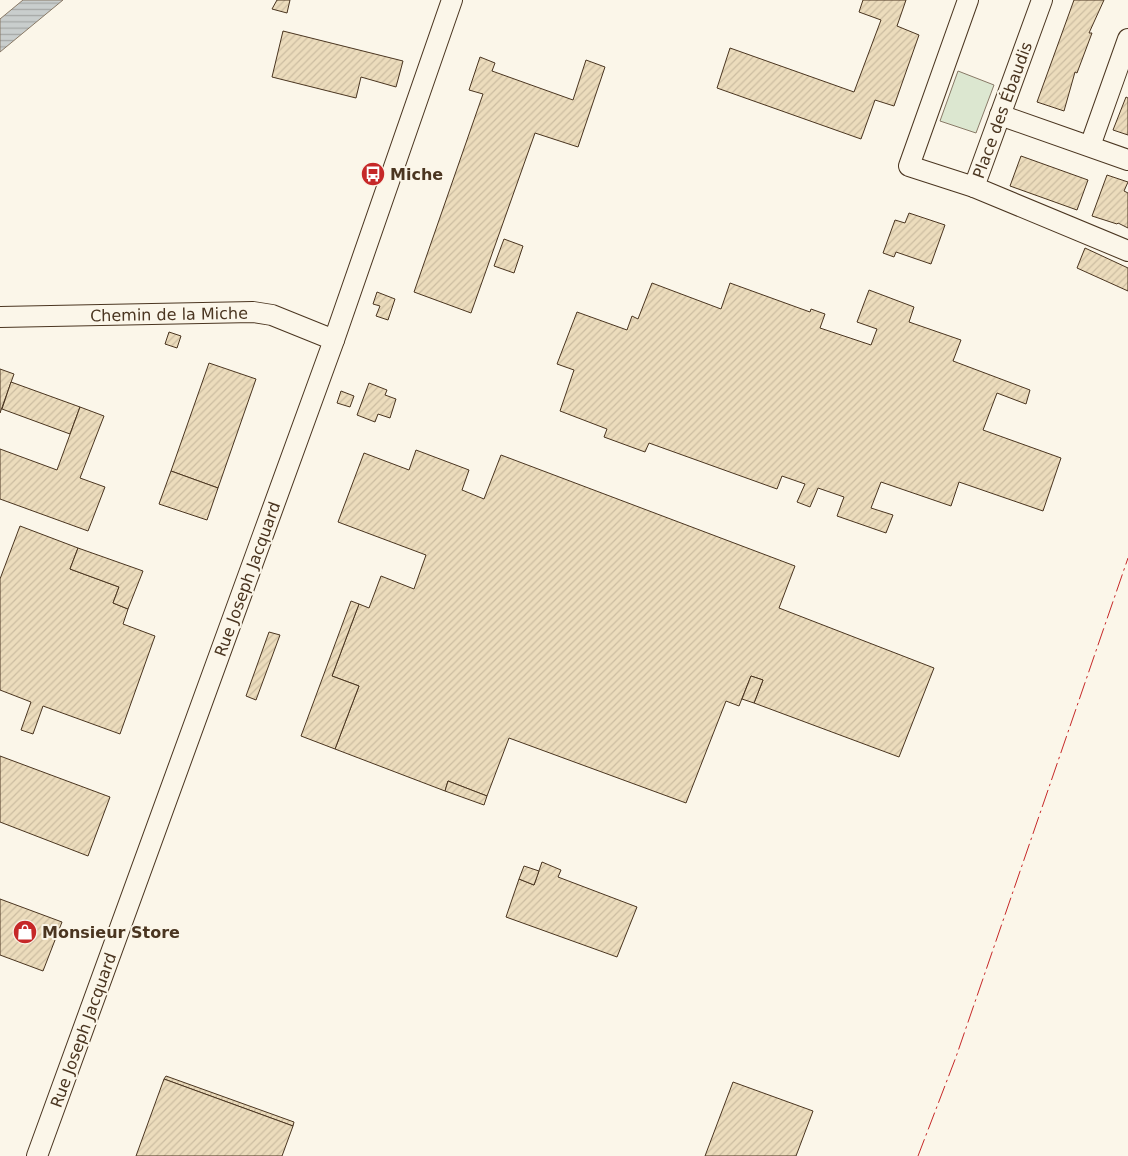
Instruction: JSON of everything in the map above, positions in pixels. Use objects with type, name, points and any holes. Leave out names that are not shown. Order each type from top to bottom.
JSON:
[{"type":"street","name":"Rue Joseph Jacquard","points":[[37,1156],[334,340],[452,0]]},
{"type":"street","name":"Place des Ébaudis","points":[[968,0],[909,166],[974,188],[1042,0]]},
{"type":"street","points":[[1090,146],[1128,39]]},
{"type":"street","points":[[1000,115],[1128,160]]},
{"type":"street","points":[[974,188],[1128,251]]},
{"type":"street","name":"Chemin de la Miche","points":[[0,317],[254,312],[272,315],[334,340]]},
{"type":"green space","points":[[958,71],[994,85],[976,133],[940,121]]},
{"type":"shaded area","points":[[23,0],[63,0],[0,52],[0,19]]},
{"type":"building","points":[[277,0],[290,0],[287,13],[272,9]]},
{"type":"building","points":[[863,0],[906,0],[897,26],[919,35],[894,106],[875,100],[861,139],[717,88],[730,48],[854,92],[881,20],[859,12]]},
{"type":"building","points":[[1074,0],[1104,0],[1089,33],[1092,33],[1077,73],[1075,72],[1064,111],[1037,102]]},
{"type":"building","points":[[283,31],[403,61],[396,87],[361,77],[356,98],[272,77]]},
{"type":"building","points":[[480,57],[495,63],[492,71],[573,100],[586,60],[605,67],[578,147],[535,133],[471,313],[414,292],[483,94],[469,90]]},
{"type":"building","points":[[1126,97],[1128,98],[1128,135],[1113,130]]},
{"type":"building","points":[[1021,156],[1088,180],[1077,210],[1010,186]]},
{"type":"building","points":[[1107,175],[1128,182],[1124,191],[1128,193],[1128,228],[1118,223],[1092,216]]},
{"type":"building","points":[[909,213],[945,225],[931,264],[896,252],[894,257],[883,253],[895,220],[905,223]]},
{"type":"building","points":[[504,239],[523,246],[514,273],[494,266]]},
{"type":"building","points":[[1085,248],[1128,268],[1128,291],[1077,268]]},
{"type":"building","points":[[652,283],[721,309],[730,283],[810,312],[811,309],[825,314],[820,328],[871,345],[877,329],[857,322],[869,290],[914,307],[909,322],[961,340],[953,361],[1030,390],[1026,404],[997,393],[983,430],[1061,458],[1043,511],[959,482],[951,506],[881,482],[871,508],[893,515],[886,533],[837,516],[844,497],[818,488],[810,507],[797,502],[805,484],[782,476],[777,489],[649,443],[645,452],[604,437],[607,429],[560,411],[574,370],[557,364],[577,312],[627,330],[632,316],[638,319]]},
{"type":"building","points":[[377,292],[395,299],[388,320],[376,316],[380,306],[373,304]]},
{"type":"building","points":[[169,332],[181,336],[177,348],[165,344]]},
{"type":"building","points":[[209,363],[256,379],[218,488],[171,471]]},
{"type":"building","points":[[0,369],[14,374],[0,413]]},
{"type":"building","points":[[11,382],[80,407],[70,434],[2,409]]},
{"type":"building","points":[[369,383],[387,390],[385,395],[396,399],[390,418],[378,414],[375,422],[357,415]]},
{"type":"building","points":[[341,391],[354,396],[350,407],[337,403]]},
{"type":"building","points":[[80,407],[104,416],[80,478],[105,487],[88,531],[0,499],[0,449],[57,470]]},
{"type":"building","points":[[416,450],[469,470],[462,490],[484,499],[501,455],[795,566],[779,608],[934,668],[899,757],[754,703],[763,680],[751,676],[739,706],[726,701],[686,803],[509,738],[487,796],[448,781],[445,791],[335,749],[359,686],[332,676],[359,604],[369,608],[381,576],[414,589],[426,555],[338,522],[364,453],[409,470]]},
{"type":"building","points":[[171,471],[218,488],[207,520],[159,504]]},
{"type":"building","points":[[20,526],[78,548],[70,569],[119,587],[113,603],[128,609],[123,624],[155,636],[120,734],[43,706],[33,734],[21,730],[31,702],[0,690],[0,579]]},
{"type":"building","points":[[78,548],[143,571],[128,609],[113,603],[119,587],[70,569]]},
{"type":"building","points":[[351,601],[359,604],[332,676],[359,686],[335,749],[301,736]]},
{"type":"building","points":[[269,632],[280,635],[256,700],[246,696]]},
{"type":"building","points":[[751,676],[763,680],[754,703],[742,699]]},
{"type":"building","points":[[0,756],[110,797],[88,856],[0,822]]},
{"type":"building","points":[[448,781],[487,796],[484,805],[445,791]]},
{"type":"building","points":[[542,862],[561,870],[558,877],[637,907],[617,957],[506,917],[519,879],[534,885]]},
{"type":"building","points":[[524,866],[539,871],[534,885],[519,879]]},
{"type":"building","points":[[0,899],[62,922],[43,971],[0,955]]},
{"type":"building","points":[[166,1076],[294,1122],[293,1126],[164,1079]]},
{"type":"building","points":[[164,1079],[293,1126],[282,1156],[136,1156]]},
{"type":"building","points":[[733,1082],[813,1111],[796,1156],[705,1156]]},
{"type":"power","points":[[918,1156],[956,1057],[1128,558]]},
{"type":"place","name":"Miche","points":[[373,174]]},
{"type":"place","name":"Monsieur Store","points":[[25,932]]}]
